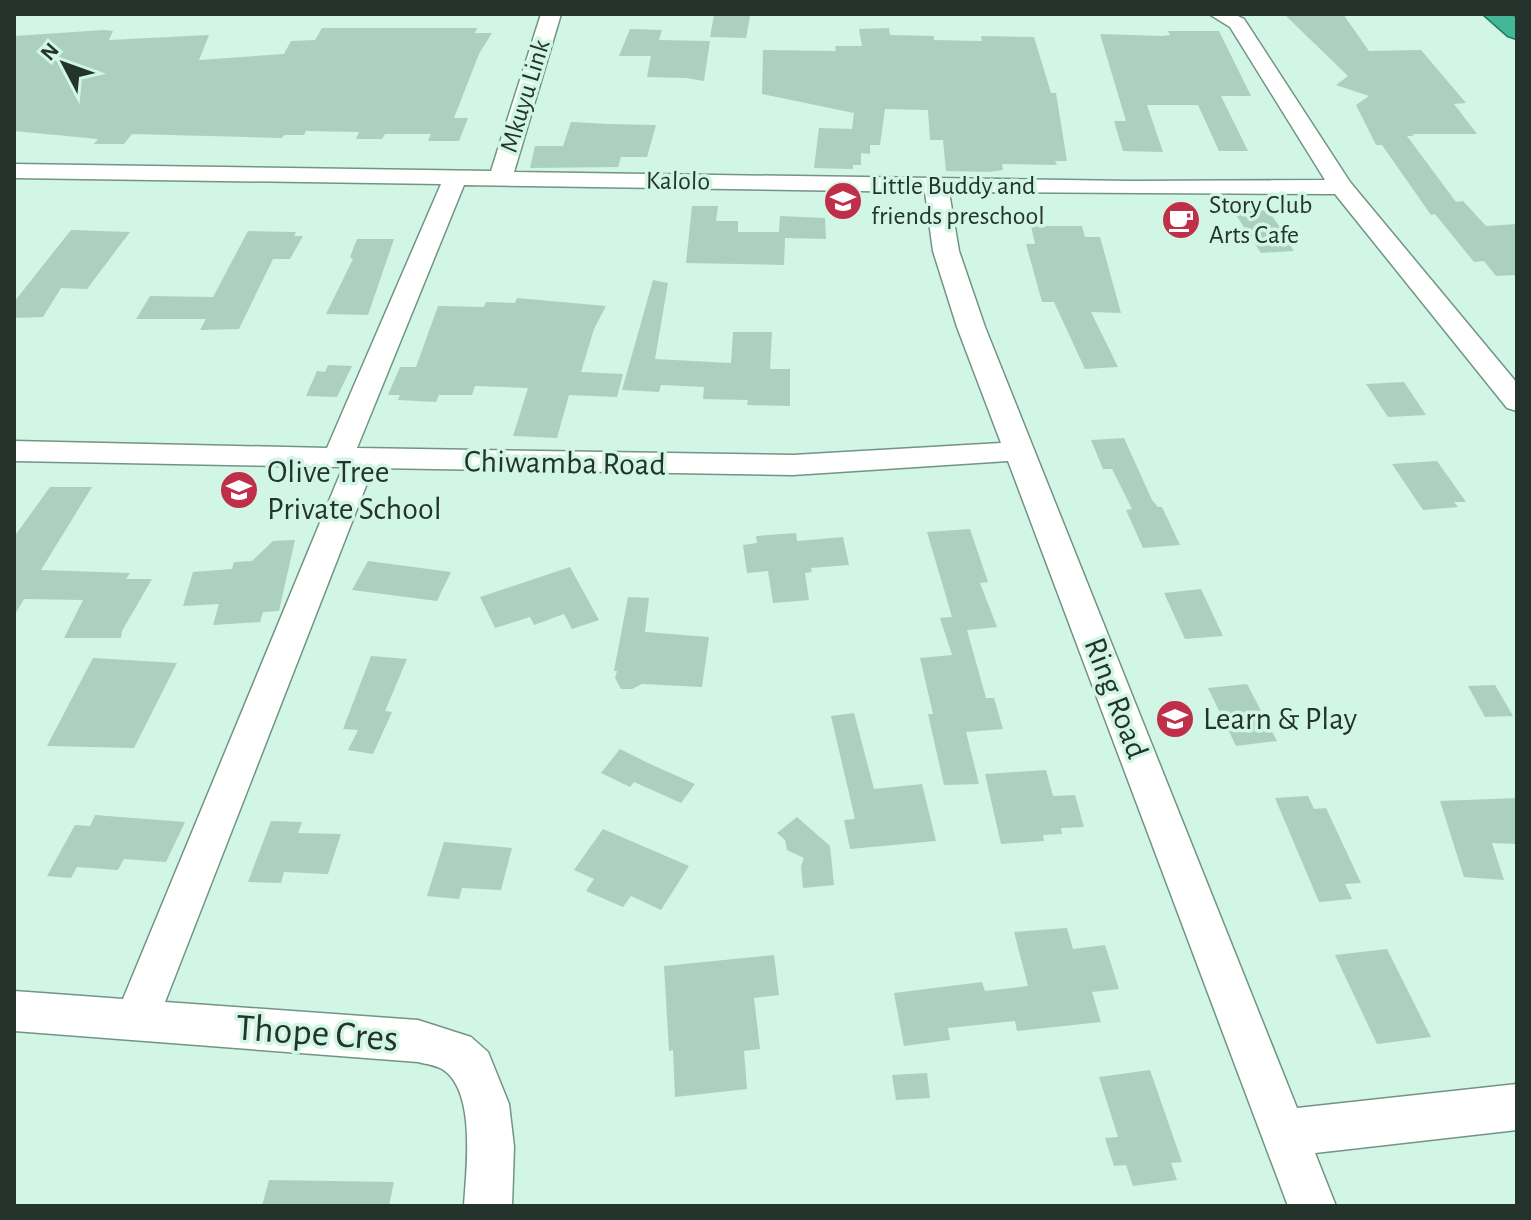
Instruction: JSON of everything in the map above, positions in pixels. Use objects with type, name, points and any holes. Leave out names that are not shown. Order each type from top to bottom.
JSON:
[{"type":"highway","points":[[1495,14],[1517,31]]},
{"type":"street","name":"Mkuyu Link","points":[[500,178],[551,14]]},
{"type":"street","points":[[1221,14],[1237,23],[1342,187],[1517,402]]},
{"type":"street","name":"Kalolo","points":[[14,171],[936,185],[1342,187]]},
{"type":"street","points":[[136,1020],[455,178]]},
{"type":"street","name":"Ring Road","points":[[936,185],[946,251],[971,327],[1312,1206]]},
{"type":"street","name":"Chiwamba Road","points":[[14,451],[349,460],[793,465],[1020,451]]},
{"type":"street","name":"Thope Cres","points":[[14,1011],[418,1041],[445,1047],[462,1057],[477,1076],[486,1105],[491,1149],[488,1206]]},
{"type":"street","points":[[1285,1133],[1517,1107]]},
{"type":"building","points":[[1284,14],[1343,14],[1369,51],[1421,50],[1466,103],[1454,104],[1477,134],[1407,136],[1456,202],[1463,201],[1486,226],[1517,224],[1517,275],[1496,276],[1484,261],[1474,262],[1435,214],[1431,215],[1382,145],[1376,145],[1356,105],[1369,96],[1336,85],[1348,76]]},
{"type":"building","points":[[714,15],[750,16],[746,38],[710,37]]},
{"type":"building","points":[[322,28],[477,28],[475,33],[492,33],[479,54],[454,118],[468,118],[459,141],[428,141],[431,134],[385,134],[382,139],[356,139],[359,132],[306,131],[304,135],[284,135],[282,138],[132,134],[124,144],[94,144],[98,139],[14,131],[14,36],[104,30],[113,31],[109,40],[209,35],[199,60],[284,54],[291,41],[315,40]]},
{"type":"building","points":[[889,28],[890,35],[934,36],[934,40],[982,41],[981,36],[1034,37],[1051,93],[1056,93],[1067,161],[1055,161],[1057,165],[1002,164],[1003,170],[989,172],[946,171],[943,140],[930,140],[928,110],[885,109],[880,145],[870,145],[870,154],[861,153],[861,165],[853,165],[853,169],[814,168],[819,128],[852,129],[854,113],[762,94],[763,50],[836,51],[835,46],[862,46],[859,29]]},
{"type":"building","points":[[630,29],[662,30],[659,40],[710,41],[704,81],[647,77],[651,56],[619,56]]},
{"type":"building","points":[[1168,31],[1219,31],[1251,96],[1221,96],[1248,151],[1219,151],[1198,105],[1147,105],[1163,152],[1123,151],[1114,121],[1126,121],[1100,34],[1162,36],[1170,35]]},
{"type":"building","points":[[571,122],[656,125],[647,157],[621,157],[618,167],[530,168],[535,146],[563,146]]},
{"type":"building","points":[[692,206],[718,206],[716,221],[738,221],[738,232],[779,232],[780,216],[825,218],[826,239],[785,238],[784,265],[686,263]]},
{"type":"building","points":[[1268,210],[1294,251],[1261,253],[1234,212]]},
{"type":"building","points":[[1031,226],[1082,226],[1085,237],[1100,237],[1121,313],[1091,312],[1118,367],[1085,369],[1054,302],[1042,302],[1026,244],[1035,244]]},
{"type":"building","points":[[71,230],[130,232],[87,289],[61,288],[43,317],[14,318],[14,302]]},
{"type":"building","points":[[248,231],[296,232],[294,236],[303,236],[290,259],[273,259],[239,329],[200,330],[206,319],[136,319],[150,296],[213,297]]},
{"type":"building","points":[[357,239],[394,239],[368,315],[326,314],[353,259],[350,257]]},
{"type":"building","points":[[653,280],[668,283],[655,359],[731,363],[733,332],[772,332],[770,369],[790,369],[790,406],[747,405],[748,400],[703,399],[704,387],[661,385],[659,392],[622,390]]},
{"type":"building","points":[[517,298],[606,306],[594,329],[581,372],[623,374],[617,397],[569,395],[557,438],[513,436],[528,388],[475,386],[472,395],[439,395],[436,402],[398,400],[400,395],[388,395],[400,367],[416,367],[438,306],[484,307],[486,302],[515,303]]},
{"type":"building","points":[[328,365],[352,366],[337,397],[306,396],[317,371],[325,372]]},
{"type":"building","points":[[1404,382],[1426,415],[1388,417],[1366,384]]},
{"type":"building","points":[[1124,438],[1152,500],[1162,507],[1180,545],[1143,548],[1126,510],[1132,509],[1112,469],[1103,469],[1091,440]]},
{"type":"building","points":[[1437,461],[1466,502],[1454,502],[1458,507],[1423,510],[1392,464]]},
{"type":"building","points":[[50,487],[92,487],[41,570],[130,573],[126,579],[152,579],[121,638],[64,638],[83,600],[24,599],[14,616],[14,537]]},
{"type":"building","points":[[970,529],[988,582],[980,583],[997,627],[967,630],[986,698],[994,698],[1003,729],[966,732],[979,784],[944,785],[928,714],[933,714],[920,658],[952,655],[940,618],[952,617],[927,532]]},
{"type":"building","points":[[796,533],[797,541],[843,537],[849,565],[811,568],[812,572],[805,573],[809,600],[773,603],[768,571],[747,573],[743,545],[757,543],[756,536]]},
{"type":"building","points":[[295,540],[279,611],[263,612],[260,622],[213,625],[219,604],[183,606],[193,572],[232,569],[234,562],[252,561],[273,541]]},
{"type":"building","points":[[368,561],[451,572],[437,601],[352,590]]},
{"type":"building","points":[[570,567],[599,620],[572,629],[564,614],[534,625],[530,617],[495,628],[480,597]]},
{"type":"building","points":[[1201,589],[1223,636],[1185,639],[1164,593]]},
{"type":"building","points":[[628,597],[649,598],[645,632],[709,637],[702,687],[642,684],[632,689],[621,689],[615,678],[617,671],[614,671]]},
{"type":"building","points":[[371,656],[407,659],[385,711],[392,712],[373,754],[348,750],[358,730],[343,729]]},
{"type":"building","points":[[93,658],[177,663],[134,748],[47,746]]},
{"type":"building","points":[[1247,684],[1277,741],[1236,746],[1208,688]]},
{"type":"building","points":[[1495,685],[1513,716],[1485,717],[1468,686]]},
{"type":"building","points":[[854,713],[874,789],[922,784],[936,841],[850,849],[844,820],[855,819],[831,716]]},
{"type":"building","points":[[620,749],[695,784],[681,803],[634,782],[630,787],[601,773]]},
{"type":"building","points":[[1046,770],[1053,796],[1075,795],[1084,827],[1061,828],[1062,834],[1043,835],[1044,841],[1001,844],[985,774]]},
{"type":"building","points":[[1308,796],[1314,809],[1326,808],[1361,883],[1345,884],[1352,899],[1319,902],[1275,798]]},
{"type":"building","points":[[1517,798],[1517,844],[1492,843],[1504,880],[1464,877],[1440,801]]},
{"type":"building","points":[[95,815],[185,822],[166,862],[124,859],[118,870],[77,867],[71,878],[47,876],[75,825],[90,826]]},
{"type":"building","points":[[797,817],[830,846],[834,885],[803,888],[801,866],[804,858],[787,850],[785,840],[777,833]]},
{"type":"building","points":[[271,821],[302,822],[298,833],[341,834],[328,874],[284,872],[281,883],[248,882]]},
{"type":"building","points":[[603,829],[689,866],[661,910],[631,896],[623,907],[586,891],[594,879],[574,870]]},
{"type":"building","points":[[444,842],[512,848],[501,890],[462,888],[459,899],[427,896]]},
{"type":"building","points":[[1067,928],[1073,949],[1105,945],[1119,989],[1092,992],[1101,1022],[1017,1031],[1015,1021],[948,1028],[950,1040],[904,1046],[894,993],[982,982],[985,991],[1028,986],[1014,932]]},
{"type":"building","points":[[1387,949],[1431,1037],[1377,1044],[1335,955]]},
{"type":"building","points":[[774,955],[779,995],[754,998],[760,1049],[744,1051],[747,1089],[675,1097],[664,966]]},
{"type":"building","points":[[1150,1070],[1182,1162],[1171,1163],[1177,1180],[1133,1186],[1126,1165],[1114,1166],[1105,1138],[1118,1137],[1099,1077]]},
{"type":"building","points":[[927,1073],[930,1098],[896,1100],[892,1075]]},
{"type":"building","points":[[269,1180],[394,1182],[389,1206],[262,1206]]},
{"type":"place","name":"Little Buddy and friends preschool","points":[[843,201]]},
{"type":"place","name":"Story Club Arts Cafe","points":[[1181,220]]},
{"type":"place","name":"Olive Tree Private School","points":[[239,490]]},
{"type":"place","name":"Learn & Play","points":[[1175,719]]}]
